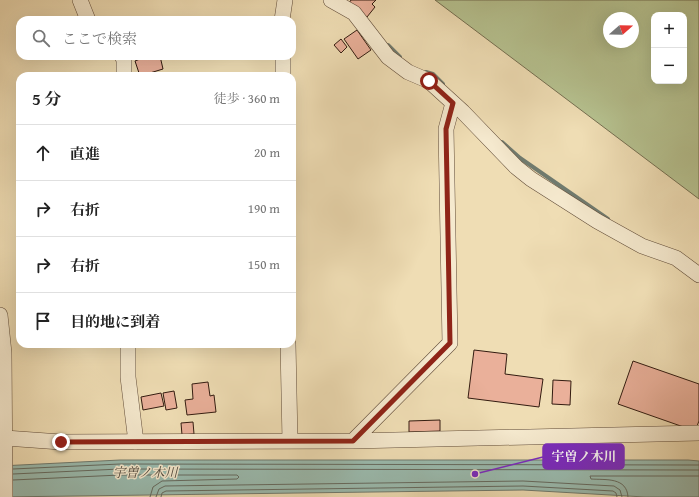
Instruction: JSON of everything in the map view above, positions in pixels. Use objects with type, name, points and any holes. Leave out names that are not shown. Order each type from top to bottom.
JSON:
[{"type":"street","points":[[80,0],[86,16]]},
{"type":"street","points":[[283,16],[285,0]]},
{"type":"street","points":[[331,0],[354,13],[388,57],[408,72],[429,81],[531,179],[597,221],[642,246],[676,258],[699,275]]},
{"type":"street","points":[[124,60],[124,72]]},
{"type":"street","points":[[283,60],[283,72]]},
{"type":"street","points":[[353,441],[450,343],[446,129],[453,103]]},
{"type":"street","points":[[0,315],[4,353],[2,398],[5,442],[5,497]]},
{"type":"street","points":[[128,348],[128,377],[136,442]]},
{"type":"street","points":[[288,348],[290,441]]},
{"type":"street","points":[[5,442],[353,441],[699,433]]},
{"type":"green space","points":[[435,0],[699,0],[699,199]]},
{"type":"water","points":[[120,460],[688,460],[699,461],[699,497],[645,497],[523,490],[0,497],[0,466]]},
{"type":"building","points":[[351,0],[376,0],[372,4],[375,7],[367,17],[349,3]]},
{"type":"building","points":[[357,30],[371,50],[358,59],[344,39]]},
{"type":"building","points":[[341,39],[347,47],[341,53],[334,45]]},
{"type":"building","points":[[161,60],[163,69],[153,72],[139,72],[135,61]]},
{"type":"building","points":[[474,350],[507,354],[505,374],[543,379],[539,407],[468,398]]},
{"type":"building","points":[[633,361],[699,384],[699,421],[695,431],[618,404]]},
{"type":"building","points":[[553,380],[571,381],[570,405],[552,404]]},
{"type":"building","points":[[208,382],[210,396],[214,395],[216,412],[187,415],[185,400],[193,399],[192,384]]},
{"type":"building","points":[[174,391],[177,408],[166,410],[163,393]]},
{"type":"building","points":[[161,393],[164,406],[143,410],[141,397]]},
{"type":"building","points":[[440,420],[440,431],[409,432],[409,421]]},
{"type":"building","points":[[193,422],[194,434],[182,435],[181,423]]},
{"type":"waterway","points":[[388,45],[400,57]]},
{"type":"waterway","points":[[426,72],[433,74],[443,84]]},
{"type":"waterway","points":[[502,142],[520,158],[608,219]]},
{"type":"place","name":"宇曽ノ木川","points":[[475,474]]},
{"type":"route","points":[[61,442],[353,441],[450,343],[446,129],[453,103],[429,81]]}]
